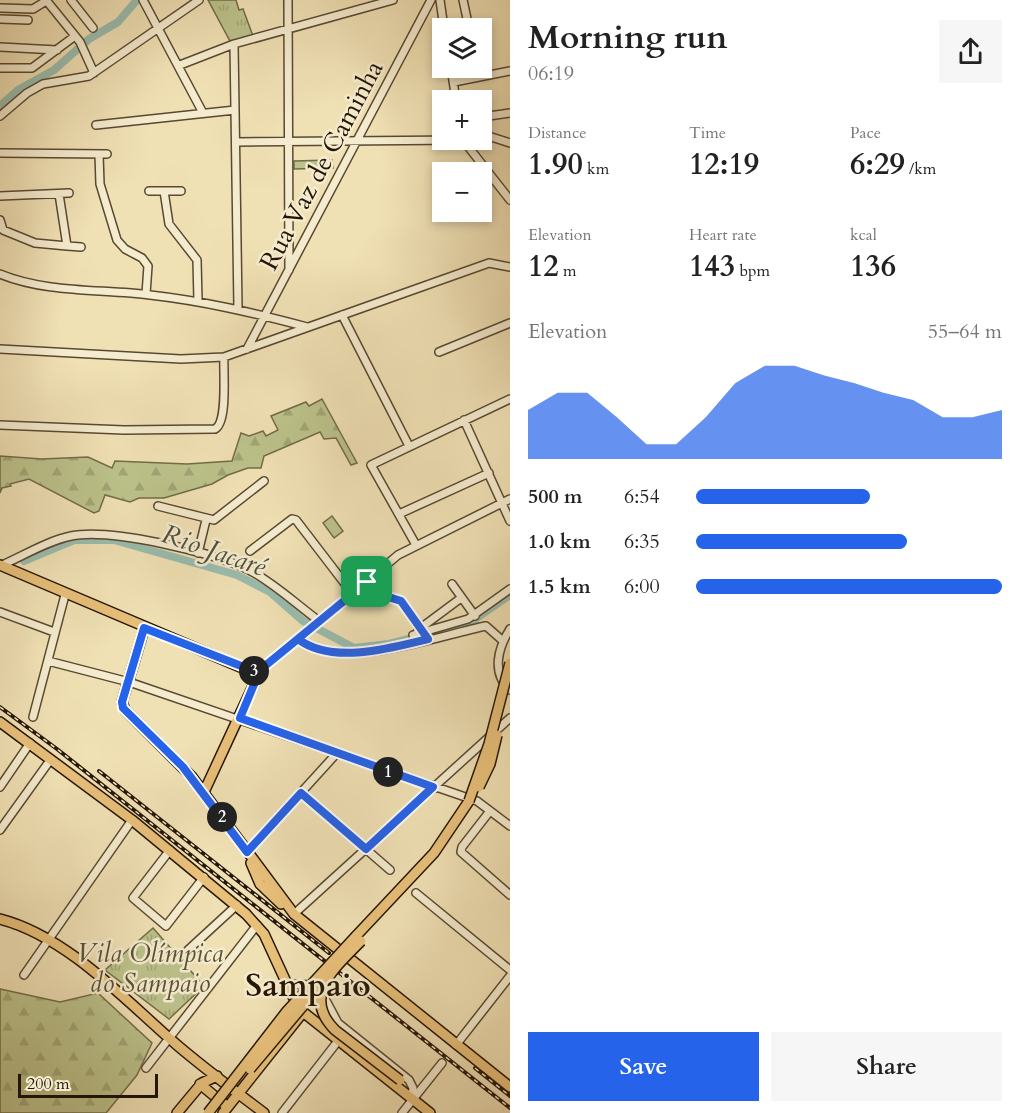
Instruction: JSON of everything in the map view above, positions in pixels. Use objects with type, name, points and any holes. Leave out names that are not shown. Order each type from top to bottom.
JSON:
[{"type":"main road","points":[[0,565],[65,595],[245,669],[260,670],[240,718],[204,792]]},
{"type":"main road","points":[[144,628],[123,708],[179,762],[204,792],[248,854],[260,884],[510,1087]]},
{"type":"main road","points":[[469,801],[489,744],[510,663]]},
{"type":"main road","points":[[177,1113],[201,1083],[218,1077],[236,1079],[250,1069],[383,908],[421,868],[453,828],[490,764],[506,683]]},
{"type":"main road","points":[[0,722],[132,820],[237,905],[257,925],[286,984],[303,1012],[338,1041],[413,1096]]},
{"type":"main road","points":[[0,919],[28,928],[49,940],[91,971],[170,1039],[264,1113]]},
{"type":"main road","points":[[208,1113],[298,998],[358,938]]},
{"type":"main road","points":[[325,980],[321,1003],[327,1020],[399,1080],[430,1113]]},
{"type":"main road","points":[[198,1061],[201,1083],[218,1096],[225,1111],[303,1012]]},
{"type":"street","points":[[71,0],[93,28]]},
{"type":"street","points":[[143,0],[180,65],[203,113]]},
{"type":"street","points":[[0,116],[27,93],[43,84],[76,80],[94,73],[199,0]]},
{"type":"street","points":[[288,0],[289,272]]},
{"type":"street","points":[[180,65],[234,44],[289,31],[393,0]]},
{"type":"street","name":"Rua Vaz de Caminha","points":[[247,349],[431,0]]},
{"type":"street","points":[[440,0],[443,18]]},
{"type":"street","points":[[463,0],[467,18]]},
{"type":"street","points":[[1,8],[33,9],[46,1],[86,52],[94,73]]},
{"type":"street","points":[[0,19],[28,20]]},
{"type":"street","points":[[0,68],[30,69],[77,39]]},
{"type":"street","points":[[234,44],[238,308]]},
{"type":"street","points":[[0,47],[58,50]]},
{"type":"street","points":[[492,74],[510,71]]},
{"type":"street","points":[[453,78],[455,90]]},
{"type":"street","points":[[454,82],[474,78]]},
{"type":"street","points":[[96,125],[235,110]]},
{"type":"street","points":[[492,115],[510,112]]},
{"type":"street","points":[[492,137],[510,142]]},
{"type":"street","points":[[237,142],[432,140]]},
{"type":"street","points":[[471,150],[510,200]]},
{"type":"street","points":[[0,153],[103,154],[100,184],[117,240],[125,249],[142,258],[148,266],[146,294]]},
{"type":"street","points":[[149,191],[181,191]]},
{"type":"street","points":[[164,191],[168,221],[197,260],[198,301]]},
{"type":"street","points":[[0,196],[69,193]]},
{"type":"street","points":[[59,194],[67,246]]},
{"type":"street","points":[[0,220],[3,230],[22,240],[42,245],[81,247]]},
{"type":"street","points":[[0,349],[181,360],[224,357],[489,263],[509,264]]},
{"type":"street","points":[[0,274],[37,284],[198,301],[238,308],[307,327]]},
{"type":"street","points":[[342,315],[409,446]]},
{"type":"street","points":[[440,352],[510,323]]},
{"type":"street","points":[[0,425],[124,430],[216,429],[220,427],[223,417],[224,357]]},
{"type":"street","points":[[416,545],[371,465],[510,399]]},
{"type":"street","points":[[464,420],[510,521]]},
{"type":"street","points":[[399,514],[489,473]]},
{"type":"street","points":[[158,506],[206,520],[216,519],[264,481]]},
{"type":"street","points":[[260,670],[398,555],[510,499]]},
{"type":"street","points":[[250,551],[292,519],[296,520],[352,593]]},
{"type":"street","points":[[198,553],[206,520]]},
{"type":"street","points":[[0,565],[69,536],[99,533],[110,536],[136,537],[198,553],[252,571],[317,623]]},
{"type":"street","points":[[367,582],[379,594],[401,601],[425,634]]},
{"type":"street","points":[[452,584],[475,616]]},
{"type":"street","points":[[298,639],[310,646],[355,653],[394,648],[475,616],[510,589]]},
{"type":"street","points":[[33,717],[65,595]]},
{"type":"street","points":[[425,634],[461,598]]},
{"type":"street","points":[[0,612],[54,632]]},
{"type":"street","points":[[413,635],[490,627],[503,641]]},
{"type":"street","points":[[510,629],[503,641],[497,670],[510,690]]},
{"type":"street","points":[[48,661],[129,682],[240,718],[477,801],[510,826]]},
{"type":"street","points":[[482,743],[506,683]]},
{"type":"street","points":[[292,912],[366,849],[510,718]]},
{"type":"street","points":[[0,787],[30,743]]},
{"type":"street","points":[[248,854],[337,753]]},
{"type":"street","points":[[0,830],[51,759]]},
{"type":"street","points":[[301,793],[390,870]]},
{"type":"street","points":[[490,812],[462,847],[461,852],[510,895]]},
{"type":"street","points":[[24,975],[132,820]]},
{"type":"street","points":[[170,850],[133,898],[166,926],[204,877]]},
{"type":"street","points":[[416,893],[510,970]]},
{"type":"street","points":[[188,950],[237,905]]},
{"type":"street","points":[[146,1068],[257,925]]},
{"type":"street","points":[[456,1045],[510,976]]},
{"type":"street","points":[[286,984],[313,985],[320,990],[338,1023],[409,1080],[413,1088],[413,1096]]},
{"type":"street","points":[[282,1113],[338,1041]]},
{"type":"street","points":[[402,1113],[413,1096],[442,1063]]},
{"type":"green space","points":[[208,0],[236,0],[239,10],[243,9],[253,36],[231,43]]},
{"type":"green space","points":[[332,160],[333,168],[294,169],[294,161]]},
{"type":"green space","points":[[322,399],[357,463],[351,465],[336,438],[324,439],[320,432],[264,456],[261,468],[248,468],[212,484],[164,498],[139,498],[130,502],[105,495],[99,511],[94,513],[29,479],[10,484],[11,486],[2,488],[0,493],[0,456],[42,459],[88,457],[112,468],[115,461],[187,464],[232,461],[241,433],[249,436],[263,431],[266,436],[278,430],[271,416],[306,402],[309,406]]},
{"type":"green space","points":[[332,516],[343,531],[334,538],[323,523]]},
{"type":"green space","name":"Vila Olímpica do Sampaio","points":[[153,928],[204,986],[169,1019],[105,970]]},
{"type":"green space","points":[[0,989],[60,1002],[98,993],[152,1043],[137,1075],[106,1113],[0,1113]]},
{"type":"waterway","points":[[0,106],[18,90],[54,70],[89,39],[118,22],[137,0]]},
{"type":"waterway","name":"Rio Jacaré","points":[[24,561],[74,540],[114,540],[237,575],[270,592],[303,621],[354,648],[389,644],[468,624],[510,595]]},
{"type":"railway","points":[[0,707],[57,749],[510,1108]]},
{"type":"railway","points":[[99,771],[329,953]]},
{"type":"railway","points":[[475,1068],[510,1096]]},
{"type":"district","name":"Sampaio","points":[[308,985]]},
{"type":"route","points":[[367,582],[260,670],[240,718],[433,787],[366,849],[301,793],[247,852],[183,767],[123,708],[122,702],[144,628],[249,671],[260,670],[298,639],[310,646],[355,653],[394,648],[428,639],[398,598],[383,597],[367,582]]}]
